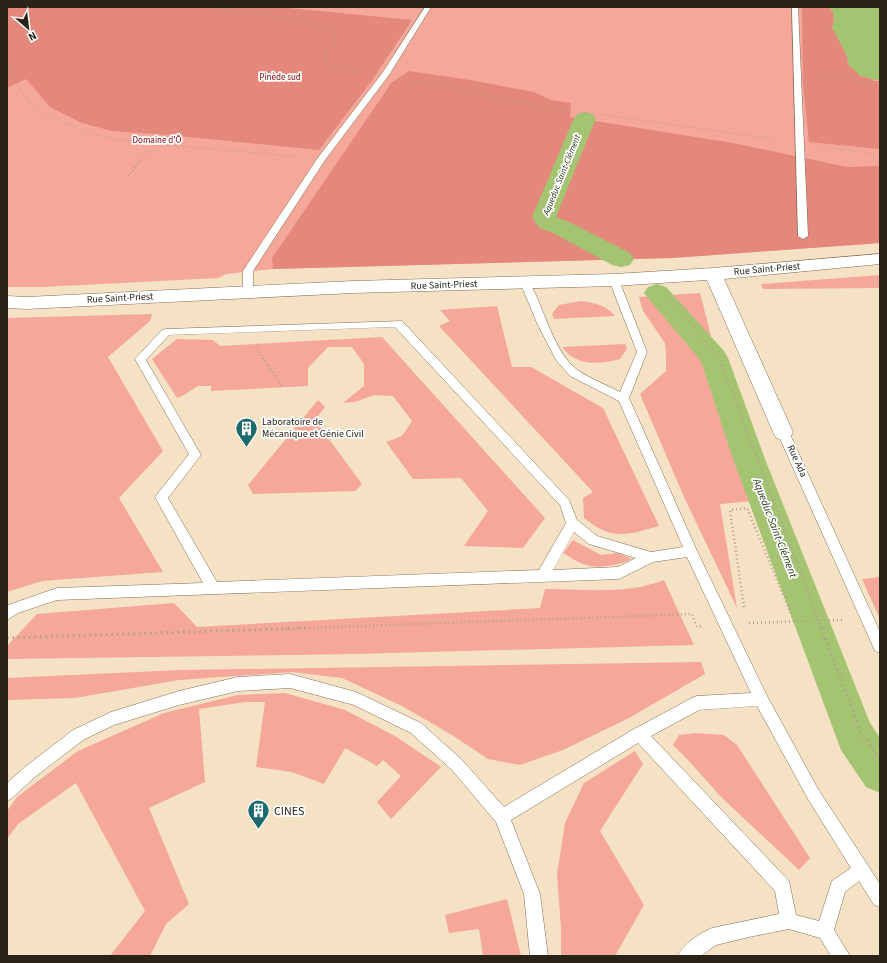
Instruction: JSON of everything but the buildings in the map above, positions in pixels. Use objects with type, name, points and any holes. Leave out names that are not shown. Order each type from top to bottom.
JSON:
[{"type":"street","name":"Rue Saint-Priest","points":[[7,302],[27,303],[361,287],[614,280],[712,274],[880,259]]},
{"type":"street","name":"Rue Ada","points":[[712,274],[783,432]]},
{"type":"lane","points":[[248,292],[248,271],[321,159],[386,73],[428,7]]},
{"type":"lane","points":[[795,7],[803,236]]},
{"type":"lane","points":[[614,280],[642,352],[623,398]]},
{"type":"lane","points":[[525,282],[542,323],[560,357],[574,373],[623,398],[691,550],[761,699],[813,794],[880,899]]},
{"type":"lane","points":[[213,588],[161,497],[195,455],[140,359],[166,332],[398,323],[565,503],[572,523],[593,540],[652,558]]},
{"type":"lane","name":"Rue Ada","points":[[783,432],[880,648]]},
{"type":"lane","points":[[543,576],[572,523]]},
{"type":"lane","points":[[7,614],[13,609],[57,594],[619,573],[652,558],[691,550]]},
{"type":"lane","points":[[7,793],[30,772],[78,735],[111,719],[179,698],[238,684],[290,681],[356,699],[416,728],[457,765],[502,817],[532,894],[539,956]]},
{"type":"lane","points":[[502,817],[639,734],[698,704],[761,699]]},
{"type":"lane","points":[[639,734],[783,887],[789,921]]},
{"type":"lane","points":[[825,930],[838,887],[861,870]]},
{"type":"lane","points":[[688,956],[712,937],[749,928],[789,921],[825,930],[841,956]]},
{"type":"path","points":[[205,7],[267,14],[333,29],[334,39],[325,56],[328,67],[386,73],[402,78],[448,86],[504,100],[564,111],[606,115],[880,154]]},
{"type":"path","points":[[7,64],[17,85],[33,107],[82,131],[117,140],[321,159]]},
{"type":"path","points":[[798,76],[841,77],[880,85]]},
{"type":"path","points":[[128,176],[155,143]]},
{"type":"path","points":[[651,277],[719,357],[817,621],[861,732],[880,759]]},
{"type":"path","points":[[244,329],[282,387]]},
{"type":"path","points":[[746,623],[730,510],[747,508],[794,621]]},
{"type":"path","points":[[7,638],[692,614],[697,627],[746,623],[817,621]]},
{"type":"green space","name":"Domaine d'Ô","points":[[7,7],[880,7],[880,243],[672,258],[273,269],[226,274],[218,278],[43,287],[7,287]]},
{"type":"green space","name":"Pinède sud","points":[[7,7],[278,7],[412,20],[373,79],[319,150],[112,131],[82,123],[50,107],[26,79],[7,88]]},
{"type":"green space","points":[[802,7],[831,7],[829,10],[833,11],[834,25],[831,25],[847,56],[848,65],[874,81],[880,81],[880,149],[809,142],[803,83]]},
{"type":"green space","points":[[409,71],[470,80],[534,92],[551,100],[571,103],[570,117],[733,143],[847,167],[880,166],[880,243],[672,258],[273,269],[272,258],[392,82]]},
{"type":"green space","points":[[880,275],[880,288],[763,289],[761,284]]},
{"type":"green space","points":[[700,293],[753,501],[720,504],[737,608],[684,497],[640,394],[666,371],[666,355],[665,343],[643,311],[639,297]]},
{"type":"green space","points":[[581,301],[600,305],[608,309],[615,316],[554,319],[552,314],[559,305]]},
{"type":"green space","points":[[497,306],[512,367],[531,367],[603,408],[659,526],[638,532],[620,534],[603,530],[584,518],[583,498],[593,492],[439,326],[450,321],[440,310]]},
{"type":"green space","points":[[152,314],[150,321],[108,357],[163,451],[119,498],[163,572],[42,581],[7,592],[7,318]]},
{"type":"green space","points":[[382,337],[545,518],[523,548],[464,546],[488,511],[461,478],[413,479],[386,442],[402,436],[412,421],[393,396],[374,395],[355,402],[343,403],[364,386],[364,364],[352,347],[328,347],[308,368],[308,386],[211,391],[211,386],[198,386],[177,398],[152,359],[177,339],[213,340],[220,346]]},
{"type":"green space","points":[[625,344],[627,349],[620,359],[596,363],[581,361],[574,358],[562,347]]},
{"type":"green space","points":[[318,400],[325,407],[315,420],[362,484],[355,491],[253,494],[248,485]]},
{"type":"green space","points":[[573,540],[601,555],[618,553],[632,559],[616,565],[597,567],[583,564],[563,553]]},
{"type":"green space","points":[[880,577],[880,619],[862,579]]},
{"type":"green space","points":[[664,580],[694,645],[354,654],[7,659],[7,646],[37,614],[174,603],[197,627],[540,608],[545,589],[605,590],[635,588]]},
{"type":"green space","points":[[701,662],[705,674],[629,718],[563,750],[520,765],[488,759],[452,735],[402,706],[342,678],[292,672],[179,680],[75,698],[7,700],[7,678],[181,670]]},
{"type":"green space","points":[[285,693],[345,710],[395,736],[441,767],[391,819],[377,802],[401,776],[383,760],[377,766],[345,748],[324,784],[292,772],[256,767],[265,702],[245,702],[199,709],[205,782],[149,808],[189,904],[166,924],[150,956],[110,956],[145,911],[76,783],[18,824],[7,839],[7,811],[17,797],[78,751],[164,713],[238,695]]},
{"type":"green space","points":[[696,733],[724,735],[737,745],[810,858],[799,870],[721,797],[673,745],[679,735]]},
{"type":"green space","points":[[635,751],[643,764],[600,831],[644,905],[615,956],[561,956],[561,929],[557,874],[565,823],[584,783]]},
{"type":"green space","points":[[507,899],[521,956],[483,956],[479,929],[449,933],[445,915]]},
{"type":"shaded area","points":[[831,7],[880,7],[880,81],[860,76],[848,64],[847,56],[831,25],[834,25],[833,11],[829,10]]},
{"type":"waterway","name":"Aqueduc Saint-Clément","points":[[585,118],[544,217],[548,223],[560,227],[621,259]]},
{"type":"waterway","name":"Aqueduc Saint-Clément","points":[[657,293],[714,358],[749,459],[855,736],[880,773]]},
{"type":"place","name":"Laboratoire de Mécanique et Génie Civil","points":[[246,448]]},
{"type":"place","name":"CINES","points":[[259,830]]}]
